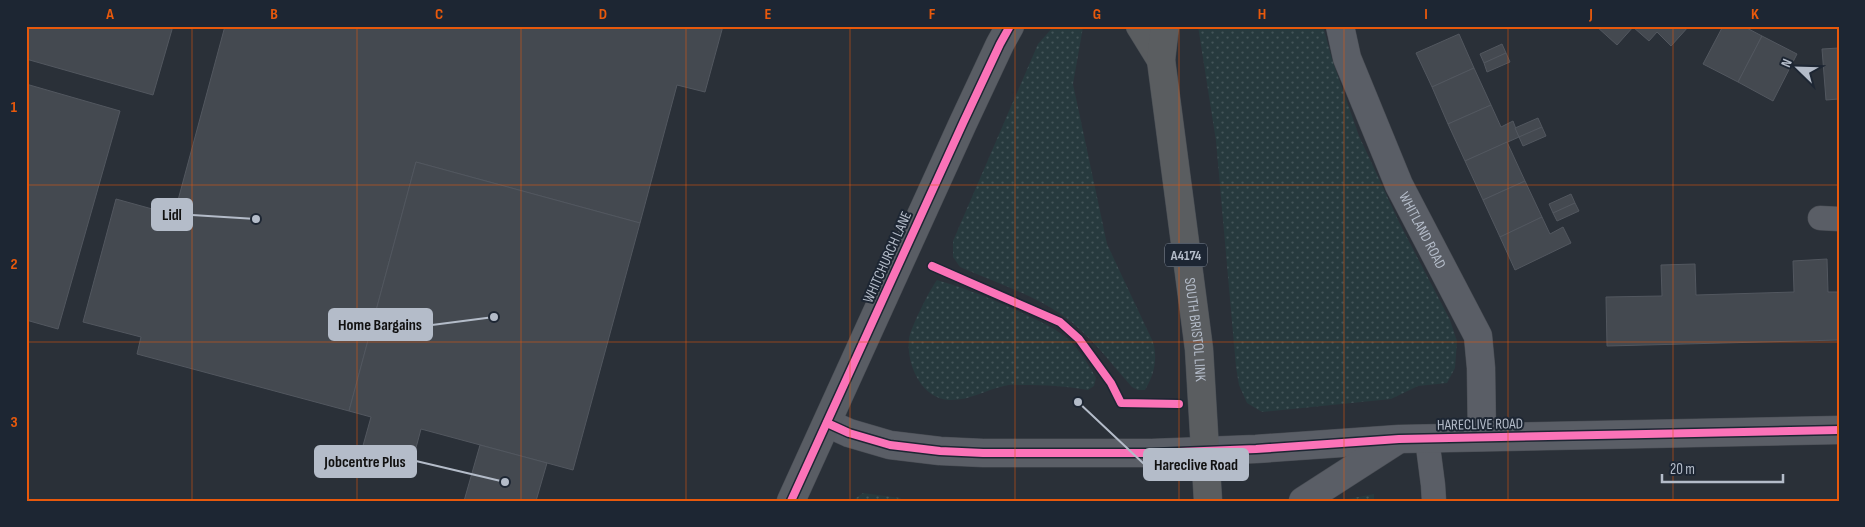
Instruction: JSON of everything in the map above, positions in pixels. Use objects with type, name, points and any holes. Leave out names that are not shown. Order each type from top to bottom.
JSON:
[{"type":"highway","name":"SOUTH BRISTOL LINK","points":[[1140,26],[1161,60]]},
{"type":"highway","name":"SOUTH BRISTOL LINK","points":[[1165,26],[1161,60],[1199,348],[1205,451]]},
{"type":"highway","name":"A4174","points":[[1205,451],[1208,501]]},
{"type":"street","name":"WHITCHURCH LANE","points":[[791,501],[963,123],[1010,26]]},
{"type":"street","name":"WHITLAND ROAD","points":[[1340,26],[1347,58],[1399,185],[1461,308],[1478,336],[1481,368],[1482,437]]},
{"type":"street","name":"HARECLIVE ROAD","points":[[827,424],[849,433],[890,445],[940,451],[993,453],[1205,451],[1399,439],[1839,430]]},
{"type":"street","points":[[1303,501],[1399,439]]},
{"type":"lane","points":[[1427,439],[1434,485],[1434,501]]},
{"type":"green space","points":[[1054,26],[1083,27],[1073,84],[1107,244],[1153,342],[1154,367],[1151,379],[1145,390],[1138,390],[1132,387],[1090,340],[1062,315],[1026,295],[960,267],[953,257],[953,241],[1038,44]]},
{"type":"green space","points":[[1198,26],[1323,26],[1332,59],[1359,136],[1400,224],[1450,320],[1457,341],[1455,368],[1447,383],[1418,386],[1391,399],[1262,412],[1247,403],[1239,385],[1236,367],[1216,141]]},
{"type":"green space","points":[[937,280],[993,300],[1059,332],[1081,353],[1096,378],[1094,386],[1088,390],[1055,386],[1009,385],[956,400],[939,398],[931,393],[923,387],[913,369],[910,359],[909,339],[921,309]]},
{"type":"green space","points":[[863,493],[900,498],[904,501],[852,501]]},
{"type":"green space","points":[[1374,494],[1374,501],[1345,501],[1348,499]]},
{"type":"building","points":[[26,26],[173,26],[153,95],[26,59]]},
{"type":"building","points":[[225,26],[723,26],[705,92],[677,85],[640,223],[416,162],[349,411],[137,354],[141,337],[83,322],[116,199],[174,215]]},
{"type":"building","points":[[1596,26],[1634,26],[1617,45]]},
{"type":"building","points":[[1689,26],[1671,46],[1657,32],[1649,41],[1633,27]]},
{"type":"building","points":[[1723,26],[1743,26],[1762,36],[1738,82],[1703,64]]},
{"type":"building","points":[[1459,34],[1474,68],[1432,87],[1416,53]]},
{"type":"building","points":[[1762,36],[1797,54],[1773,101],[1738,82]]},
{"type":"building","points":[[1502,44],[1506,53],[1484,63],[1480,54]]},
{"type":"building","points":[[1839,48],[1839,99],[1826,100],[1822,49]]},
{"type":"building","points":[[1506,53],[1510,62],[1487,72],[1484,63]]},
{"type":"building","points":[[1474,68],[1491,105],[1448,124],[1432,87]]},
{"type":"building","points":[[26,84],[120,111],[58,329],[26,320]]},
{"type":"building","points":[[1491,105],[1501,127],[1513,121],[1519,137],[1465,161],[1448,124]]},
{"type":"building","points":[[1538,118],[1542,127],[1519,137],[1515,128]]},
{"type":"building","points":[[1542,127],[1546,136],[1523,146],[1519,137]]},
{"type":"building","points":[[1507,142],[1525,181],[1483,200],[1465,161]]},
{"type":"building","points":[[416,162],[640,223],[573,470],[421,429],[409,474],[359,460],[371,417],[349,411]]},
{"type":"building","points":[[1525,181],[1542,217],[1500,237],[1483,200]]},
{"type":"building","points":[[1571,194],[1575,203],[1553,213],[1549,204]]},
{"type":"building","points":[[1575,203],[1579,211],[1557,221],[1553,213]]},
{"type":"building","points":[[1542,217],[1550,234],[1563,227],[1571,243],[1515,270],[1500,237]]},
{"type":"building","points":[[1827,259],[1828,292],[1839,292],[1839,340],[1607,346],[1606,297],[1662,296],[1661,265],[1695,264],[1696,295],[1794,292],[1793,261]]},
{"type":"building","points":[[480,445],[547,463],[536,501],[464,501]]},
{"type":"cycle path","points":[[791,501],[963,123],[1010,26]]},
{"type":"cycle path","points":[[932,266],[1060,322],[1079,339],[1111,383],[1121,403],[1179,404]]},
{"type":"cycle path","points":[[827,423],[849,433],[890,445],[940,451],[983,453],[1152,453],[1256,449],[1399,439],[1839,430]]},
{"type":"place","name":"Lidl","points":[[256,219]]},
{"type":"place","name":"Home Bargains","points":[[494,317]]},
{"type":"place","name":"Hareclive Road","points":[[1078,402]]},
{"type":"place","name":"Jobcentre Plus","points":[[505,482]]}]
